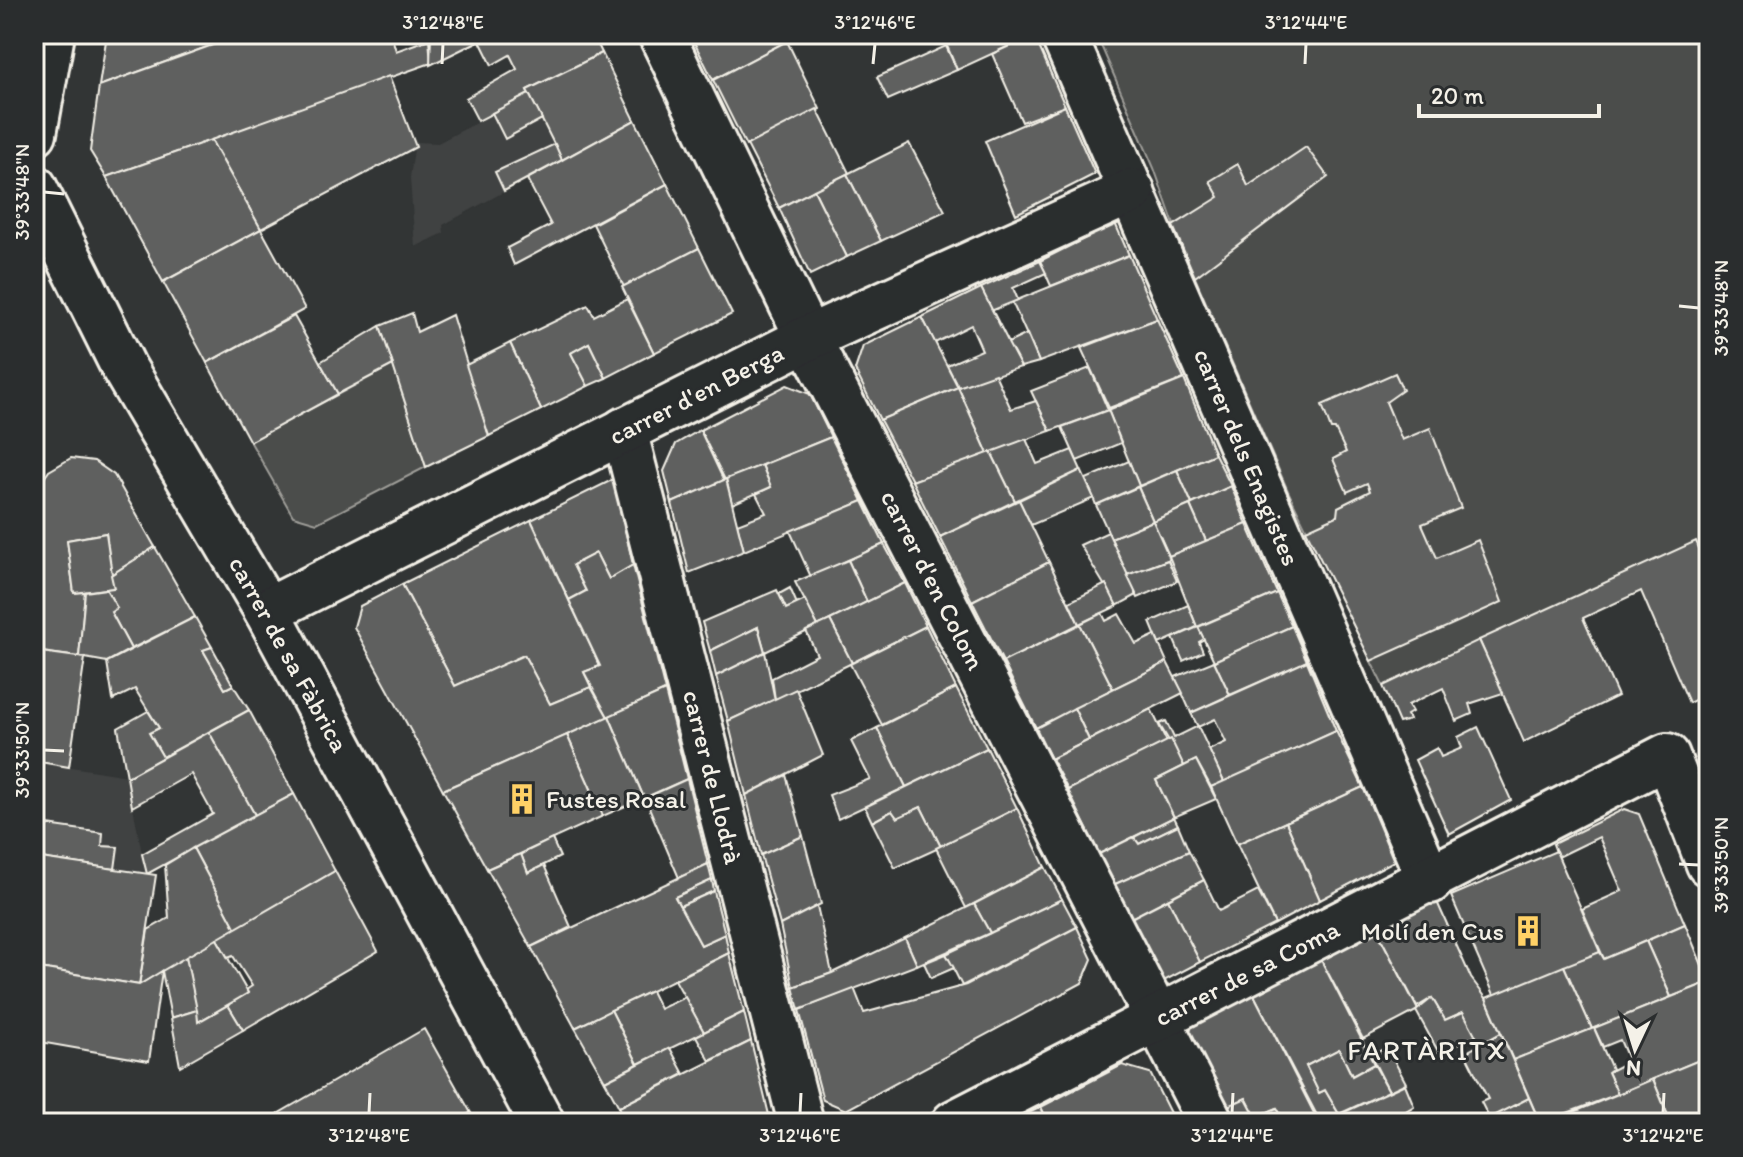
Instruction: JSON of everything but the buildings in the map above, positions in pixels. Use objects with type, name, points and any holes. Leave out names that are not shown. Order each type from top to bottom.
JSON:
[{"type":"street","points":[[34,133],[52,34]]},
{"type":"street","name":"carrer d'en Colom","points":[[661,34],[808,338],[1211,1123]]},
{"type":"street","name":"carrer dels Enagistes","points":[[1063,34],[1430,881]]},
{"type":"street","name":"carrer de sa Fàbrica","points":[[34,187],[124,368],[267,611],[542,1123]]},
{"type":"street","name":"carrer d'en Berga","points":[[267,611],[808,338],[1132,191]]},
{"type":"street","name":"carrer de Llodrà","points":[[624,430],[801,1123]]},
{"type":"street","name":"carrer de sa Coma","points":[[954,1123],[1430,881],[1667,756],[1709,864]]},
{"type":"shaded area","points":[[1096,34],[1709,34],[1709,572],[1696,542],[1383,686],[1288,491],[1183,250],[1154,168]]},
{"type":"shaded area","points":[[602,53],[635,120],[443,225],[444,233],[415,247],[410,178],[415,142],[438,143],[529,95],[527,90]]},
{"type":"shaded area","points":[[393,365],[426,467],[317,523],[293,516],[250,441]]},
{"type":"shaded area","points":[[34,761],[127,776],[146,874],[34,857]]},
{"type":"place","name":"Fustes Rosal","points":[[522,799]]},
{"type":"place","name":"Molí den Cus","points":[[1528,931]]},
{"type":"district","name":"FARTÀRITX","points":[[1427,1050]]}]
